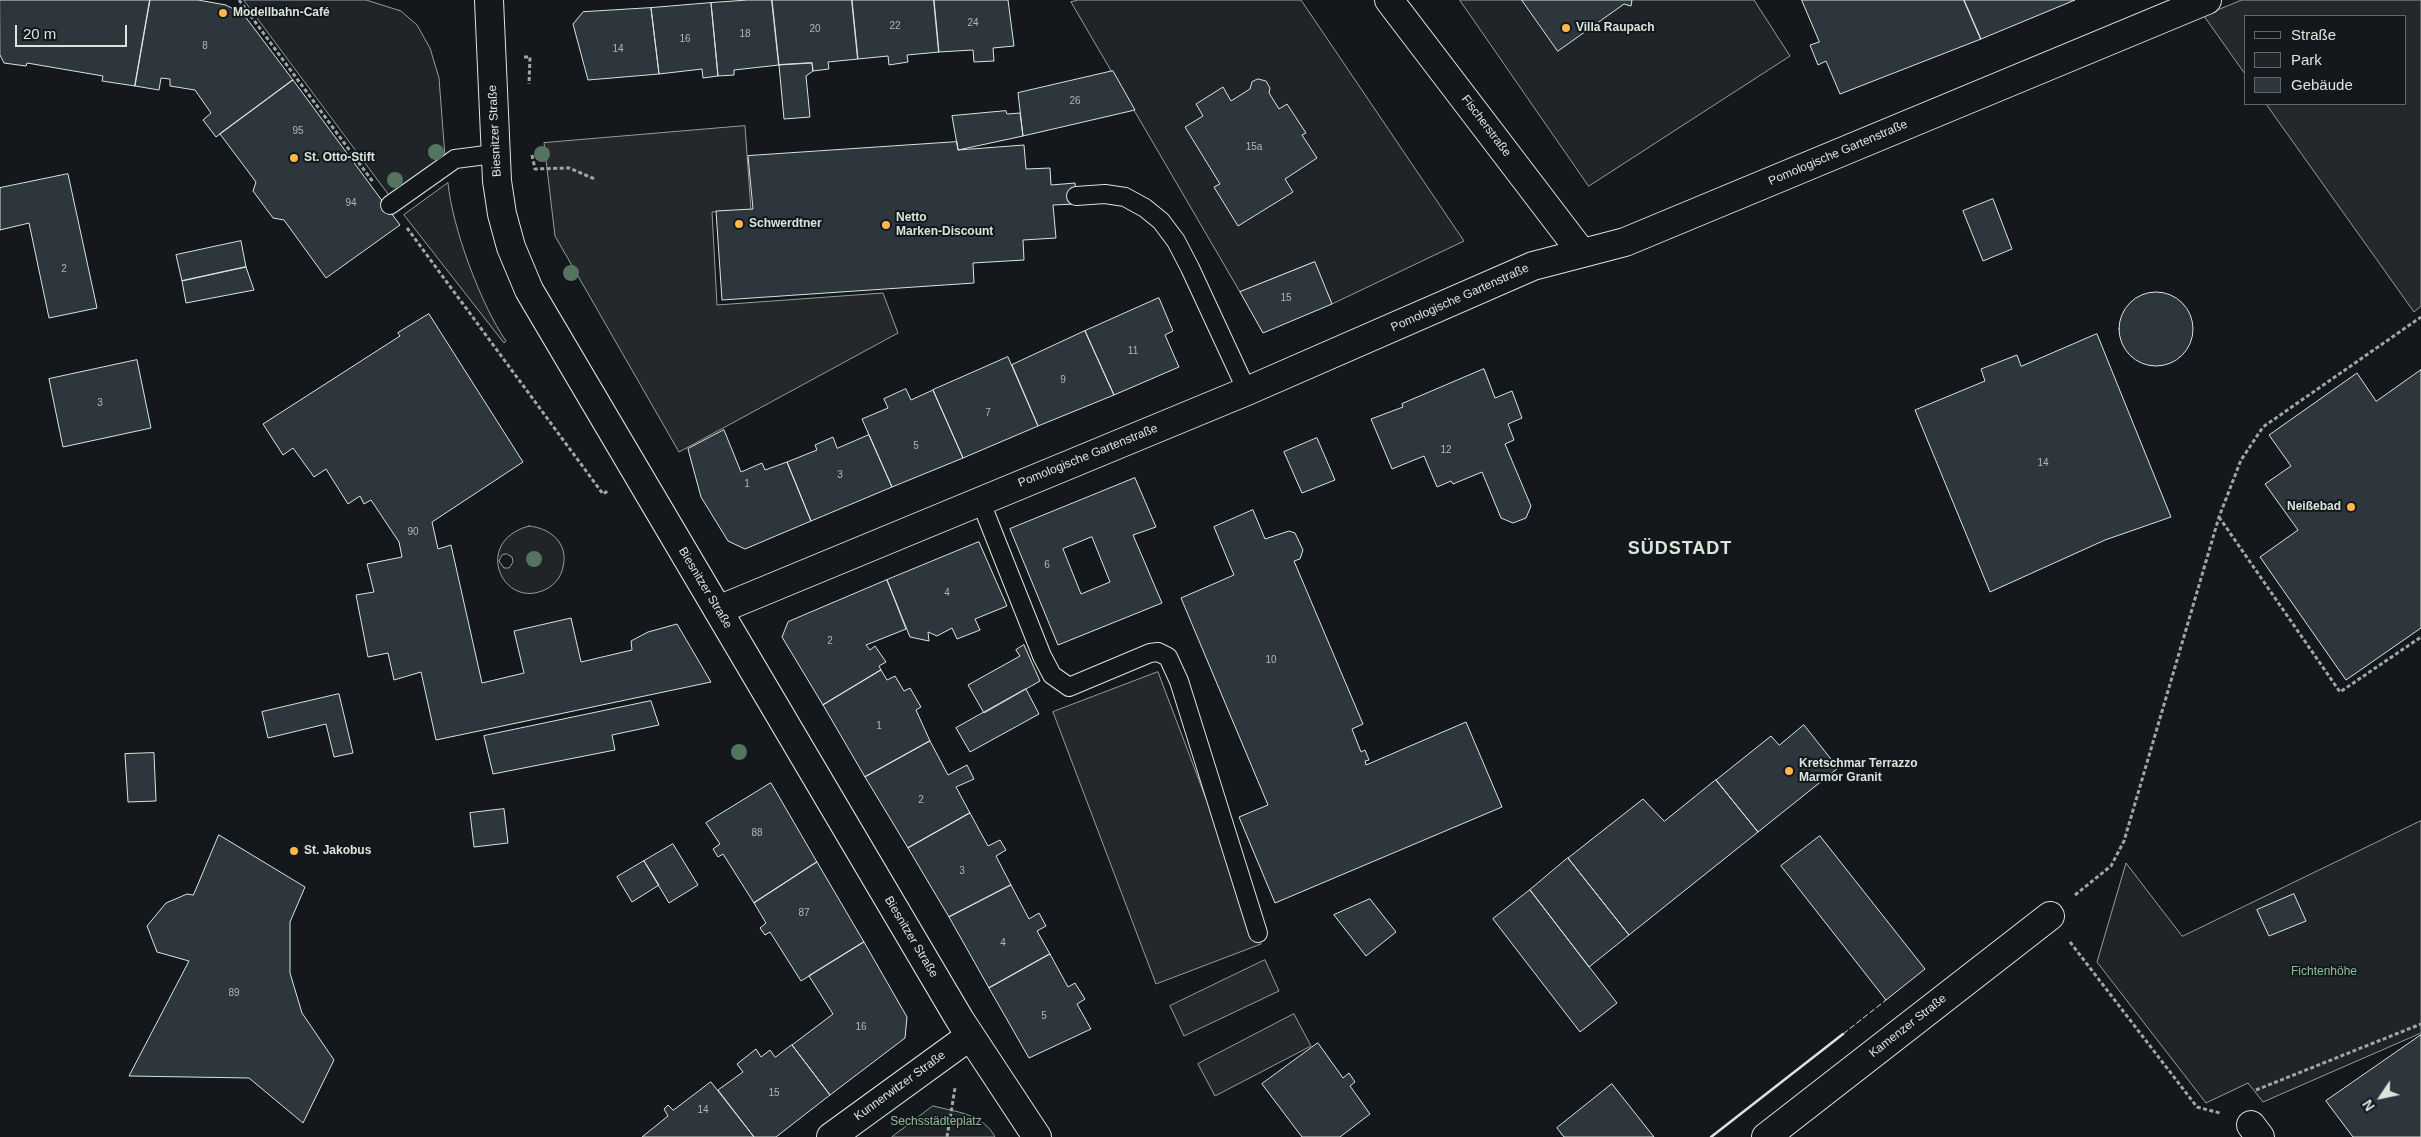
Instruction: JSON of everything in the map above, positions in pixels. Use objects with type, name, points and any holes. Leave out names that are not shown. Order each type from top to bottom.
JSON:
[{"type":"street","name":"Biesnitzer Straße","points":[[489,0],[494,154],[502,214],[511,247],[529,290],[970,1036],[1037,1137]]},
{"type":"street","name":"Fischerstraße","points":[[1389,0],[1582,253]]},
{"type":"street","name":"Pomologische Gartenstraße","points":[[718,610],[1247,391],[1533,266],[1625,242],[2207,0]]},
{"type":"street","name":"Kamenzer Straße","points":[[1766,1137],[2050,916]]},
{"type":"street","name":"Kunnerwitzer Straße","points":[[831,1137],[970,1036]]},
{"type":"lane","points":[[390,205],[455,159],[494,154]]},
{"type":"lane","points":[[1076,196],[1105,194],[1125,197],[1145,208],[1160,221],[1176,241],[1190,268],[1247,391]]},
{"type":"lane","points":[[980,500],[1042,656],[1052,675],[1069,687],[1150,653],[1158,652],[1168,658],[1179,681],[1258,933]]},
{"type":"path","points":[[239,0],[602,494],[638,474]]},
{"type":"path","points":[[492,56],[530,57],[529,87]]},
{"type":"path","points":[[530,146],[535,169],[569,168],[595,179]]},
{"type":"path","points":[[2256,1131],[2212,1110],[2197,1107],[2050,916],[2111,866],[2124,841],[2219,517],[2241,460],[2264,427],[2421,317]]},
{"type":"path","points":[[2219,517],[2340,692],[2421,637]]},
{"type":"path","points":[[2254,1091],[2421,1024]]},
{"type":"path","points":[[936,1060],[955,1089],[947,1137]]},
{"type":"green space","points":[[244,0],[366,0],[401,11],[417,25],[430,48],[439,78],[445,157],[390,196]]},
{"type":"green space","points":[[1079,0],[1301,0],[1464,241],[1332,304],[1314,262],[1240,292],[1071,2]]},
{"type":"green space","points":[[1460,0],[1754,0],[1790,56],[1589,186]]},
{"type":"green space","points":[[448,183],[455,221],[469,265],[496,326],[506,341],[504,343],[404,215]]},
{"type":"green space","points":[[529,526],[544,530],[556,538],[563,551],[564,558],[562,571],[553,585],[542,591],[527,593],[515,590],[505,581],[499,570],[498,557],[502,545],[512,534]],"holes":[[[507,554],[512,557],[513,562],[509,568],[504,568],[499,561],[502,555]]]},
{"type":"green space","name":"Fichtenhöhe","points":[[2421,821],[2421,1033],[2263,1102],[2248,1083],[2206,1103],[2097,962],[2126,863],[2182,936]]},
{"type":"green space","name":"Sechsstädteplatz","points":[[933,1106],[960,1112],[984,1123],[995,1137],[892,1137]]},
{"type":"shaded area","points":[[2242,0],[2421,0],[2421,306],[2414,312],[2267,105],[2406,105],[2406,15],[2244,15],[2244,73],[2204,16]]},
{"type":"shaded area","points":[[745,126],[751,210],[712,212],[717,305],[883,293],[898,333],[679,452],[555,236],[544,143]]},
{"type":"shaded area","points":[[1158,672],[1261,944],[1156,984],[1053,712]]},
{"type":"shaded area","points":[[1265,960],[1279,991],[1184,1036],[1170,1006]]},
{"type":"shaded area","points":[[1294,1014],[1311,1046],[1215,1096],[1198,1064]]},
{"type":"building","points":[[0,0],[150,0],[135,86],[102,81],[103,76],[27,63],[26,66],[4,63],[0,55]]},
{"type":"building","points":[[150,0],[198,0],[226,5],[244,15],[293,80],[216,137],[203,120],[211,113],[195,90],[170,86],[170,79],[161,78],[159,90],[135,86]]},
{"type":"building","points":[[772,0],[779,65],[734,70],[734,75],[718,76],[711,3]]},
{"type":"building","points":[[772,0],[852,0],[858,59],[828,62],[829,69],[813,71],[812,63],[779,65]]},
{"type":"building","points":[[852,0],[934,0],[939,52],[907,55],[908,62],[889,65],[888,56],[858,59]]},
{"type":"building","points":[[934,0],[1008,0],[1014,46],[993,48],[994,61],[974,62],[973,50],[939,52]]},
{"type":"building","name":"Villa Raupach","points":[[1522,0],[1632,0],[1631,6],[1624,4],[1558,51]]},
{"type":"building","points":[[1802,0],[1964,0],[1981,39],[1840,94],[1826,61],[1818,65],[1810,45],[1819,42]]},
{"type":"building","points":[[1964,0],[2075,0],[1981,39]]},
{"type":"building","points":[[711,3],[718,76],[703,78],[702,69],[659,74],[651,8]]},
{"type":"building","points":[[651,8],[659,74],[588,80],[573,24],[583,12]]},
{"type":"building","points":[[812,63],[813,71],[806,76],[810,117],[784,119],[779,65]]},
{"type":"building","points":[[1113,71],[1135,110],[1023,136],[1018,93]]},
{"type":"building","points":[[1258,79],[1266,81],[1270,88],[1269,93],[1279,109],[1287,104],[1306,133],[1302,135],[1317,158],[1285,179],[1293,192],[1238,226],[1214,187],[1220,184],[1185,127],[1203,116],[1196,104],[1223,87],[1231,101],[1250,89],[1252,82]]},
{"type":"building","name":"St. Otto-Stift","points":[[293,80],[400,225],[326,278],[284,220],[273,218],[253,191],[256,182],[220,134]]},
{"type":"building","points":[[1006,111],[1007,114],[1020,113],[1023,136],[958,150],[952,116]]},
{"type":"building","name":"Netto Marken-Discount","points":[[957,142],[958,150],[1024,145],[1026,169],[1050,168],[1051,185],[1075,183],[1077,204],[1053,205],[1056,238],[1023,240],[1024,260],[973,263],[974,283],[722,300],[716,211],[753,209],[748,156]]},
{"type":"building","points":[[68,174],[97,308],[49,318],[29,223],[0,230],[0,188]]},
{"type":"building","points":[[1993,199],[2012,249],[1983,261],[1963,211]]},
{"type":"building","points":[[241,241],[246,267],[182,281],[176,255]]},
{"type":"building","points":[[1315,262],[1332,304],[1263,333],[1240,292]]},
{"type":"building","points":[[246,267],[254,290],[186,303],[182,281]]},
{"type":"building","points":[[2156,292],[2170,295],[2182,303],[2190,315],[2193,329],[2190,343],[2182,355],[2170,363],[2156,366],[2142,363],[2130,355],[2122,343],[2119,329],[2122,315],[2130,303],[2142,295]]},
{"type":"building","points":[[1159,298],[1173,331],[1165,335],[1179,367],[1114,395],[1085,331]]},
{"type":"building","points":[[429,314],[523,462],[432,522],[438,549],[451,545],[482,683],[524,673],[514,631],[571,618],[581,662],[632,650],[631,641],[648,632],[677,624],[711,682],[436,740],[421,672],[394,680],[388,653],[368,657],[356,595],[374,592],[367,564],[402,557],[399,542],[371,500],[364,504],[360,496],[348,504],[326,469],[314,477],[293,448],[283,455],[263,424],[400,336],[398,333]]},
{"type":"building","points":[[1085,331],[1114,395],[1038,426],[1012,365]]},
{"type":"building","points":[[2097,334],[2171,517],[2105,540],[1990,592],[1915,410],[1985,381],[1981,369],[2017,355],[2021,366]]},
{"type":"building","points":[[1008,357],[1038,426],[963,458],[933,390]]},
{"type":"building","points":[[137,360],[151,428],[63,447],[49,379]]},
{"type":"building","points":[[1484,369],[1495,398],[1512,391],[1522,418],[1508,424],[1514,440],[1505,444],[1531,506],[1526,518],[1513,523],[1501,518],[1482,472],[1453,484],[1451,481],[1437,487],[1424,456],[1392,469],[1371,419],[1403,407],[1402,404]]},
{"type":"building","name":"Neißebad","points":[[2421,370],[2421,628],[2346,680],[2260,557],[2298,530],[2265,484],[2291,466],[2269,435],[2357,373],[2376,401]]},
{"type":"building","points":[[906,389],[911,400],[933,390],[963,458],[892,487],[862,419],[888,408],[884,399]]},
{"type":"building","points":[[724,430],[741,472],[762,463],[765,470],[787,462],[811,521],[745,549],[728,541],[701,497],[688,449]]},
{"type":"building","points":[[869,435],[892,487],[811,521],[787,462],[817,450],[815,445],[833,437],[837,448]]},
{"type":"building","points":[[1317,438],[1335,480],[1302,493],[1284,452]]},
{"type":"building","points":[[1135,478],[1156,527],[1133,535],[1162,603],[1058,645],[1010,529]],"holes":[[[1092,537],[1110,582],[1081,594],[1063,549]]]},
{"type":"building","points":[[1253,510],[1265,539],[1289,531],[1295,533],[1303,550],[1300,559],[1294,561],[1363,724],[1352,729],[1361,752],[1365,750],[1369,760],[1365,761],[1366,765],[1466,722],[1502,807],[1275,903],[1239,817],[1268,805],[1181,598],[1234,575],[1214,527]]},
{"type":"building","points":[[979,542],[1007,606],[975,619],[980,630],[957,639],[952,628],[937,636],[928,632],[929,641],[910,637],[887,580]]},
{"type":"building","points":[[887,580],[906,629],[866,645],[870,650],[875,646],[886,662],[879,666],[881,670],[823,705],[782,637],[788,622]]},
{"type":"building","points":[[1024,645],[1040,681],[984,713],[968,685],[1020,656],[1016,650]]},
{"type":"building","points":[[881,670],[887,680],[895,676],[904,691],[910,688],[921,707],[916,710],[930,741],[865,777],[823,705]]},
{"type":"building","points":[[1026,689],[1039,714],[970,752],[956,728]]},
{"type":"building","points":[[339,694],[353,753],[334,757],[326,724],[268,738],[262,712]]},
{"type":"building","points":[[651,701],[659,725],[612,735],[615,750],[493,774],[484,736]]},
{"type":"building","points":[[1804,725],[1838,768],[1758,832],[1716,780],[1771,736],[1779,745]]},
{"type":"building","points":[[930,741],[948,775],[967,765],[974,779],[956,787],[970,813],[908,848],[865,777]]},
{"type":"building","points":[[154,753],[156,801],[128,802],[125,754]]},
{"type":"building","points":[[1716,780],[1758,832],[1629,935],[1568,858],[1643,799],[1664,821]]},
{"type":"building","points":[[771,783],[817,862],[754,903],[723,854],[718,857],[713,849],[720,844],[706,823]]},
{"type":"building","points":[[504,809],[508,843],[474,847],[470,813]]},
{"type":"building","points":[[970,813],[988,846],[1000,840],[1006,850],[996,856],[1011,885],[949,917],[908,848]]},
{"type":"building","points":[[219,835],[305,887],[290,922],[290,973],[302,1013],[334,1060],[303,1123],[249,1078],[129,1076],[189,961],[157,952],[147,926],[166,903],[187,894],[193,895]]},
{"type":"building","points":[[1820,836],[1925,969],[1886,1000],[1781,866]]},
{"type":"building","points":[[673,844],[698,885],[669,903],[644,861]]},
{"type":"building","points":[[1568,858],[1629,935],[1589,967],[1530,890]]},
{"type":"building","points":[[644,861],[659,885],[632,902],[617,877]]},
{"type":"building","points":[[817,862],[864,942],[801,981],[770,932],[765,935],[760,928],[766,923],[754,903]]},
{"type":"building","points":[[1011,885],[1029,919],[1039,913],[1046,926],[1037,931],[1050,954],[989,988],[949,917]]},
{"type":"building","points":[[1530,890],[1617,1003],[1580,1032],[1493,919]]},
{"type":"building","points":[[2294,894],[2306,921],[2269,936],[2257,910]]},
{"type":"building","points":[[1370,899],[1396,932],[1366,956],[1334,915]]},
{"type":"building","points":[[864,942],[907,1017],[905,1038],[830,1095],[792,1045],[833,1014],[809,976]]},
{"type":"building","points":[[1050,954],[1068,987],[1075,983],[1085,999],[1077,1004],[1091,1029],[1029,1058],[989,988]]},
{"type":"building","points":[[2421,1035],[2421,1137],[2353,1137],[2326,1101]]},
{"type":"building","points":[[1318,1043],[1343,1078],[1349,1073],[1355,1082],[1350,1086],[1370,1114],[1340,1137],[1302,1137],[1262,1084]]},
{"type":"building","points":[[792,1045],[830,1095],[776,1137],[754,1137],[718,1090],[743,1072],[737,1064],[756,1049],[761,1057],[770,1050],[775,1057]]},
{"type":"building","points":[[711,1082],[754,1137],[642,1137],[668,1116],[664,1109],[668,1105],[673,1110]]},
{"type":"building","points":[[1612,1084],[1654,1137],[1564,1137],[1557,1128]]},
{"type":"fence","points":[[1843,1034],[1886,1000]]},
{"type":"wall","points":[[1711,1137],[1843,1034]]},
{"type":"place","name":"Modellbahn-Café","points":[[223,13]]},
{"type":"place","name":"Villa Raupach","points":[[1566,28]]},
{"type":"place","name":"St. Otto-Stift","points":[[294,158]]},
{"type":"place","name":"Schwerdtner","points":[[739,224]]},
{"type":"place","name":"Netto Marken-Discount","points":[[886,225]]},
{"type":"place","name":"Neißebad","points":[[2351,507]]},
{"type":"place","name":"Kretschmar Terrazzo Marmor Granit","points":[[1789,771]]},
{"type":"place","name":"St. Jakobus","points":[[294,851]]},
{"type":"district","name":"SÜDSTADT","points":[[1680,549]]}]
